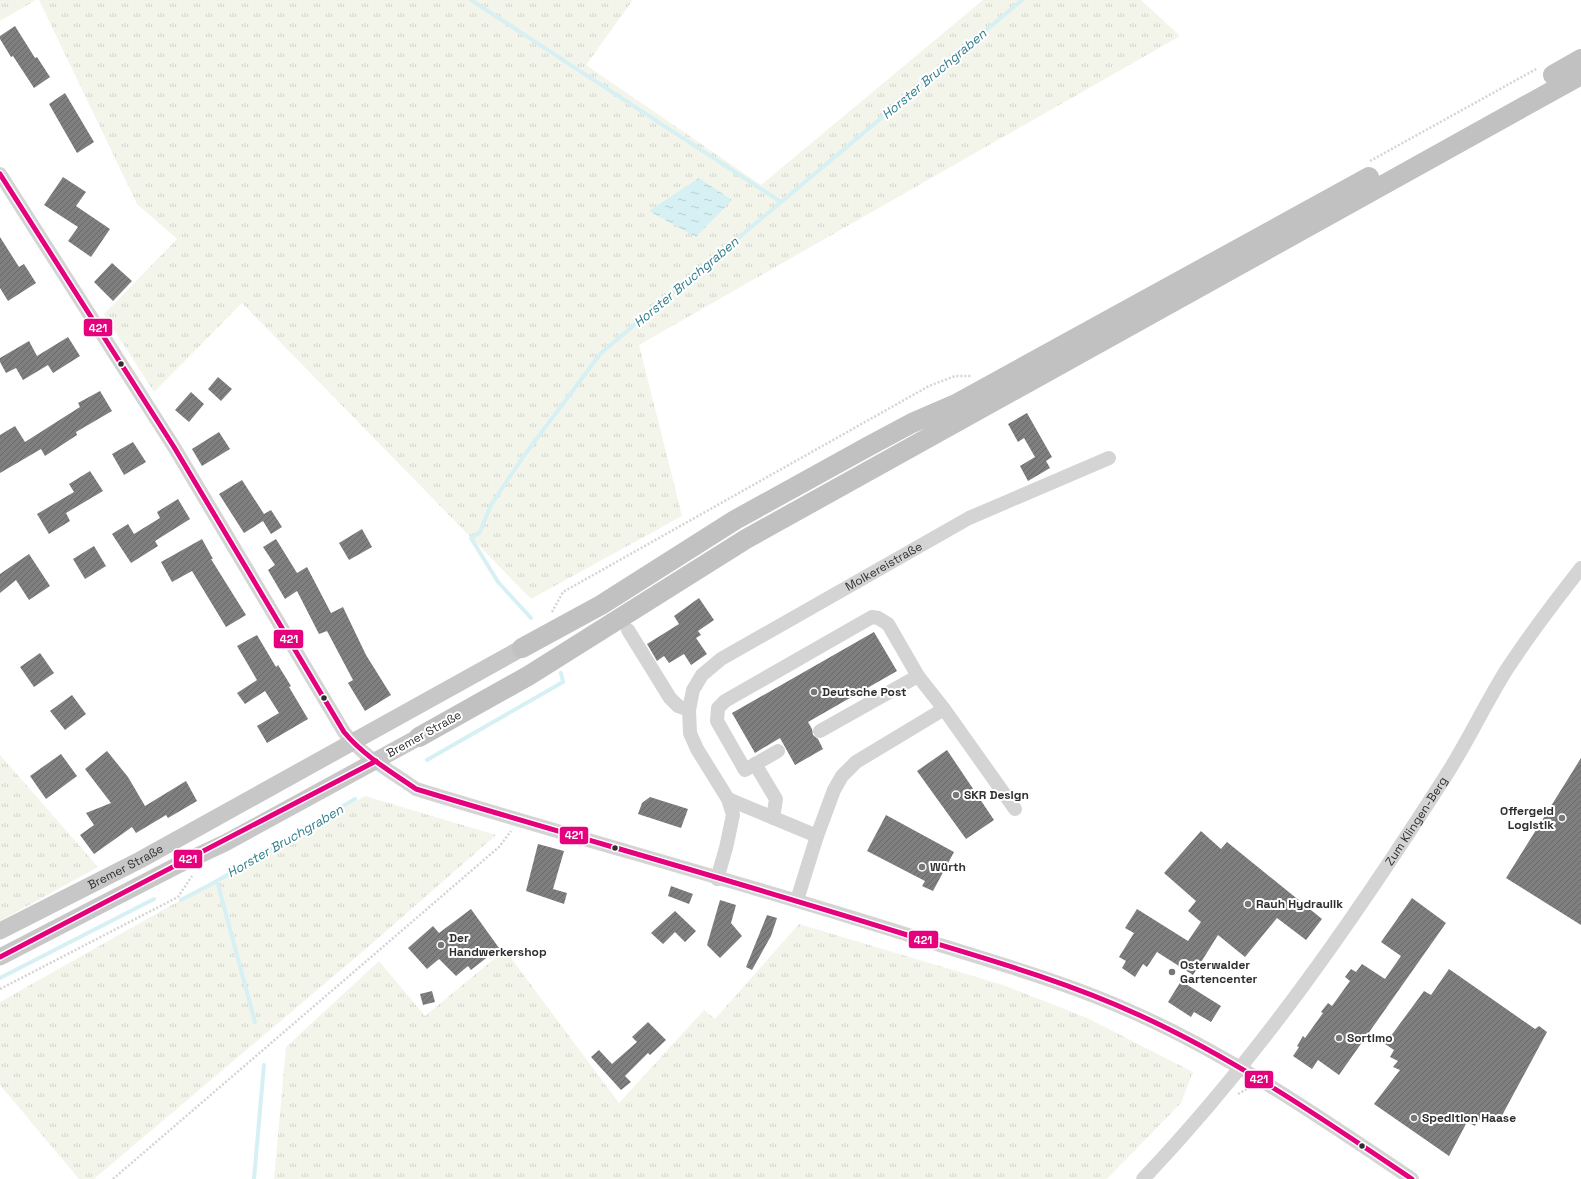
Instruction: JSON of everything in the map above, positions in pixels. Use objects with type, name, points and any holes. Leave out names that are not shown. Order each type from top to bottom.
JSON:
[{"type":"highway","points":[[522,648],[601,605],[735,520],[912,423],[956,404],[1581,59]]},
{"type":"highway","name":"Bremer Straße","points":[[419,737],[528,676],[746,539],[1581,75]]},
{"type":"main road","name":"Bremer Straße","points":[[0,931],[140,860],[352,744],[522,648]]},
{"type":"main road","name":"Bremer Straße","points":[[0,957],[180,864],[225,843],[419,737]]},
{"type":"street","points":[[0,174],[174,447],[352,744],[416,789],[717,879],[798,900],[1070,987],[1138,1014],[1200,1045],[1241,1068],[1412,1179]]},
{"type":"street","name":"Molkereistraße","points":[[717,879],[726,848],[733,815],[728,799],[697,749],[690,733],[689,710],[693,690],[702,675],[721,659],[969,518],[1109,458]]},
{"type":"street","name":"Zum Klingen-Berg","points":[[1143,1179],[1201,1116],[1241,1068],[1347,927],[1449,771],[1508,669],[1581,568]]},
{"type":"street","points":[[778,751],[745,770],[717,721],[718,708],[725,701],[872,617],[878,618],[888,624],[918,676],[944,709],[1015,809]]},
{"type":"street","points":[[628,630],[670,698],[678,706],[689,710]]},
{"type":"street","points":[[820,731],[918,676]]},
{"type":"street","points":[[798,900],[817,836],[834,790],[842,776],[856,762],[944,709]]},
{"type":"street","points":[[755,764],[776,799],[773,818]]},
{"type":"street","points":[[728,799],[817,836]]},
{"type":"path","points":[[113,1179],[499,847],[510,834],[516,819]]},
{"type":"path","points":[[0,989],[178,897],[194,873]]},
{"type":"green space","points":[[0,0],[36,0],[0,21]]},
{"type":"green space","points":[[39,0],[633,0],[586,65],[761,185],[983,0],[1141,0],[1180,36],[639,345],[682,516],[531,599],[242,303],[154,392],[104,314],[177,239],[137,204]]},
{"type":"green space","points":[[0,755],[98,867],[0,921]]},
{"type":"green space","points":[[365,796],[496,835],[368,947],[94,1179],[79,1179],[0,1085],[0,1002]]},
{"type":"green space","points":[[799,924],[1003,985],[1087,1018],[1193,1072],[1181,1103],[1107,1179],[274,1179],[286,1047],[379,961],[425,1016],[505,950],[619,1103],[704,1010],[715,1019]]},
{"type":"water","points":[[699,178],[732,200],[696,237],[649,211]]},
{"type":"building","points":[[15,26],[35,58],[37,57],[50,77],[34,88],[13,56],[11,57],[0,39],[0,36]]},
{"type":"building","points":[[65,93],[94,142],[77,153],[49,104]]},
{"type":"building","points":[[63,177],[86,192],[76,206],[110,229],[91,257],[68,241],[78,227],[44,205]]},
{"type":"building","points":[[0,237],[19,267],[24,264],[36,283],[8,301],[0,288]]},
{"type":"building","points":[[112,263],[132,281],[113,301],[94,282]]},
{"type":"building","points":[[68,337],[80,356],[53,373],[48,365],[23,380],[16,368],[6,373],[0,362],[0,358],[29,341],[37,356]]},
{"type":"building","points":[[218,377],[232,389],[221,401],[208,389]]},
{"type":"building","points":[[100,391],[112,411],[76,432],[77,435],[45,456],[41,449],[0,473],[0,435],[15,426],[25,442],[80,407],[78,403]]},
{"type":"building","points":[[191,392],[204,404],[189,422],[175,410]]},
{"type":"building","points":[[1027,413],[1052,457],[1046,461],[1050,468],[1028,481],[1020,466],[1035,457],[1024,438],[1018,442],[1008,424]]},
{"type":"building","points":[[219,432],[230,449],[202,466],[192,449]]},
{"type":"building","points":[[133,442],[146,462],[124,475],[112,454]]},
{"type":"building","points":[[90,471],[103,491],[66,513],[70,521],[49,534],[37,514],[74,492],[69,484]]},
{"type":"building","points":[[242,480],[264,514],[271,510],[282,527],[271,534],[263,521],[244,533],[219,494]]},
{"type":"building","points":[[178,499],[190,519],[155,541],[158,546],[131,563],[112,534],[128,524],[134,534],[160,518],[157,512]]},
{"type":"building","points":[[362,529],[372,547],[349,560],[339,543]]},
{"type":"building","points":[[202,539],[213,559],[211,559],[246,615],[226,627],[192,571],[172,582],[161,562]]},
{"type":"building","points":[[276,539],[297,573],[307,567],[331,613],[343,607],[366,655],[391,695],[365,711],[348,683],[353,680],[327,631],[319,634],[297,591],[285,599],[268,570],[275,565],[263,547]]},
{"type":"building","points":[[94,546],[106,566],[85,579],[73,559]]},
{"type":"building","points":[[29,554],[50,586],[29,600],[16,580],[0,593],[0,574]]},
{"type":"building","points":[[699,598],[714,620],[698,631],[701,635],[696,638],[707,654],[691,665],[684,654],[669,663],[664,656],[657,661],[647,644],[679,624],[674,616]]},
{"type":"building","name":"Deutsche Post","points":[[874,632],[897,671],[808,722],[812,729],[813,735],[818,739],[823,749],[795,765],[780,738],[755,753],[732,713]]},
{"type":"building","points":[[257,635],[276,667],[278,665],[291,686],[289,687],[308,719],[267,743],[257,726],[279,713],[265,691],[245,704],[237,693],[257,680],[237,646]]},
{"type":"building","points":[[40,653],[54,673],[34,687],[20,667]]},
{"type":"building","points":[[72,695],[86,714],[65,730],[50,711]]},
{"type":"building","name":"SKR Design","points":[[947,750],[994,820],[966,839],[917,771]]},
{"type":"building","points":[[107,751],[128,777],[145,806],[186,781],[197,801],[168,818],[166,815],[136,833],[132,827],[94,854],[80,835],[94,825],[86,813],[111,803],[85,769]]},
{"type":"building","points":[[61,754],[77,776],[46,799],[30,776]]},
{"type":"building","name":"Offergeld Logistik","points":[[1581,758],[1581,925],[1506,878]]},
{"type":"building","points":[[650,797],[688,809],[681,828],[638,814],[642,803]]},
{"type":"building","name":"Würth","points":[[886,815],[954,852],[933,891],[922,886],[925,881],[867,851]]},
{"type":"building","points":[[1201,831],[1221,849],[1227,842],[1322,919],[1306,940],[1277,918],[1245,957],[1218,935],[1193,975],[1157,952],[1147,967],[1143,964],[1135,977],[1122,968],[1126,961],[1119,957],[1134,933],[1125,928],[1137,909],[1188,941],[1201,922],[1188,911],[1196,901],[1164,873]]},
{"type":"building","points":[[538,844],[564,851],[553,889],[567,893],[564,904],[526,891]]},
{"type":"building","points":[[671,886],[693,894],[689,904],[668,896]]},
{"type":"building","points":[[1412,898],[1446,923],[1339,1075],[1318,1060],[1312,1069],[1293,1056],[1299,1047],[1297,1046],[1303,1036],[1305,1038],[1323,1013],[1321,1012],[1328,1003],[1332,1006],[1350,981],[1345,977],[1351,969],[1356,972],[1362,964],[1385,979],[1401,956],[1381,942]]},
{"type":"building","points":[[720,900],[736,905],[731,923],[742,936],[720,958],[707,945]]},
{"type":"building","points":[[471,909],[499,948],[471,970],[468,966],[456,976],[439,959],[427,969],[408,948],[433,926],[439,933]]},
{"type":"building","points":[[675,911],[696,931],[685,942],[675,932],[663,944],[651,933]]},
{"type":"building","points":[[767,915],[777,918],[771,936],[752,970],[746,967]]},
{"type":"building","points":[[1449,969],[1535,1029],[1539,1026],[1547,1032],[1499,1121],[1490,1117],[1486,1124],[1478,1119],[1475,1126],[1467,1122],[1449,1156],[1374,1104],[1400,1070],[1393,1067],[1398,1061],[1390,1057],[1394,1050],[1385,1044],[1424,991],[1431,995]]},
{"type":"building","points":[[1181,981],[1221,1006],[1211,1022],[1194,1012],[1191,1017],[1168,1002]]},
{"type":"building","points":[[432,991],[435,1002],[423,1005],[420,994]]},
{"type":"building","points":[[648,1022],[666,1040],[650,1055],[648,1053],[625,1076],[631,1082],[621,1090],[591,1057],[599,1050],[612,1064],[637,1042],[632,1037]]},
{"type":"waterway","points":[[471,0],[781,202]]},
{"type":"waterway","name":"Horster Bruchgraben","points":[[531,618],[498,582],[471,538],[480,532],[491,505],[523,457],[601,353],[1022,0]]},
{"type":"waterway","name":"Horster Bruchgraben","points":[[427,760],[563,682],[561,673]]},
{"type":"waterway","name":"Horster Bruchgraben","points":[[255,1022],[217,881],[355,799]]},
{"type":"waterway","points":[[181,900],[217,881]]},
{"type":"waterway","points":[[0,978],[154,899]]},
{"type":"waterway","name":"Horster Bruchgraben","points":[[254,1179],[264,1065]]},
{"type":"transit line","name":"421","points":[[0,174],[174,447],[344,732],[369,756],[387,769],[416,789],[993,961],[1052,980],[1110,1002],[1175,1032],[1245,1071],[1279,1091],[1412,1179]]},
{"type":"transit line","name":"421","points":[[0,957],[376,761]]},
{"type":"place","name":"Deutsche Post","points":[[814,692]]},
{"type":"place","name":"SKR Design","points":[[956,795]]},
{"type":"place","name":"Offergeld Logistik","points":[[1562,818]]},
{"type":"place","name":"Würth","points":[[922,867]]},
{"type":"place","name":"Rauh Hydraulik","points":[[1248,904]]},
{"type":"place","name":"Der Handwerkershop","points":[[441,945]]},
{"type":"place","name":"Osterwalder Gartencenter","points":[[1172,972]]},
{"type":"place","name":"Sortimo","points":[[1339,1038]]},
{"type":"place","name":"Spedition Haase","points":[[1414,1118]]}]
